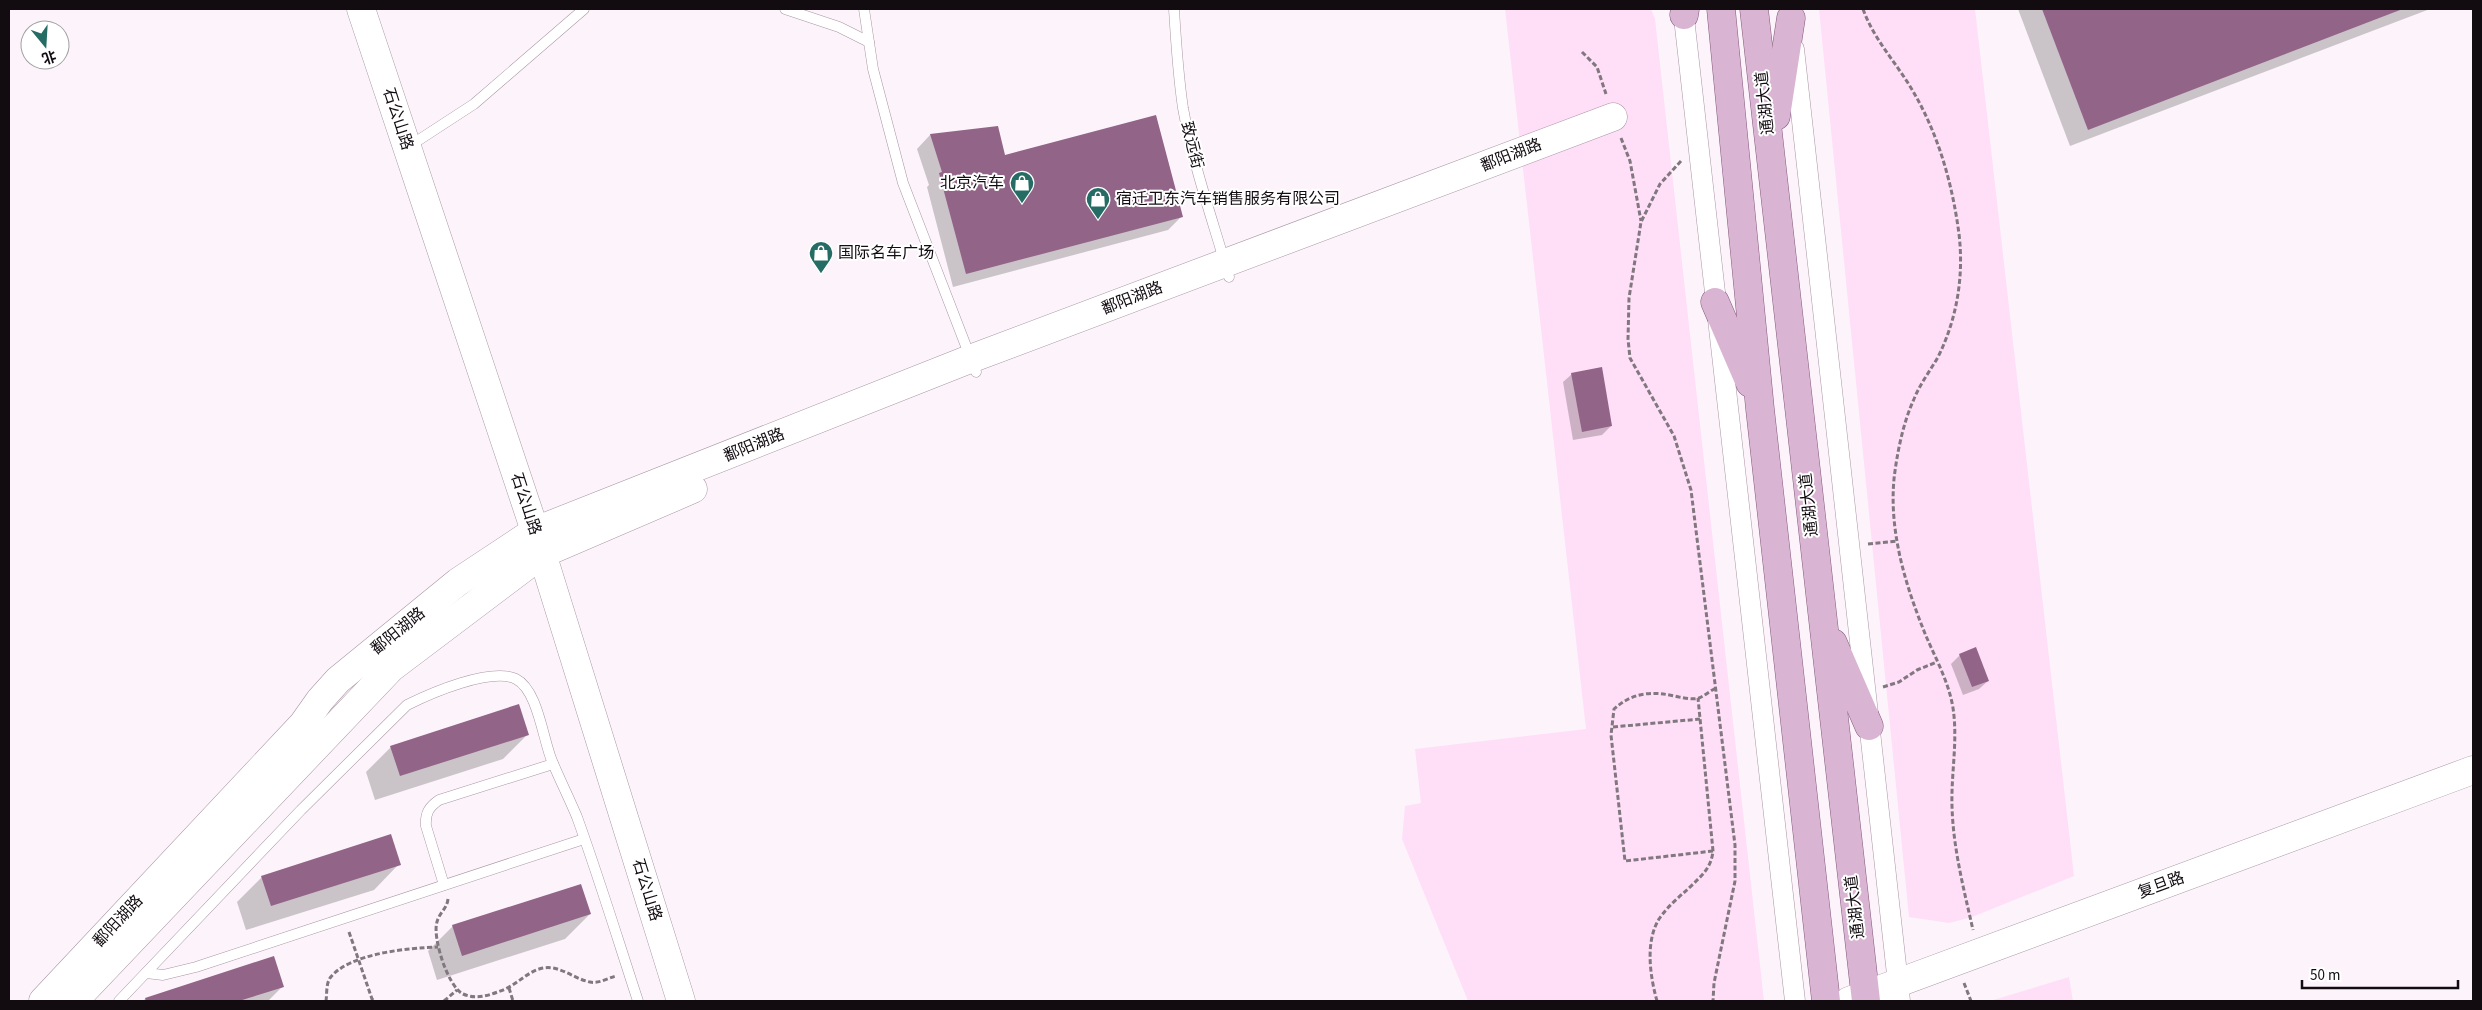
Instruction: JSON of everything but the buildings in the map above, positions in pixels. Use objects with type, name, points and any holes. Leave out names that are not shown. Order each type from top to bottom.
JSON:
[{"type":"main road","name":"通湖大道","points":[[1721,9],[1760,409],[1826,1001]]},
{"type":"main road","name":"通湖大道","points":[[1754,9],[1822,617],[1860,999]]},
{"type":"main road","points":[[1770,152],[1790,13]]},
{"type":"main road","points":[[1716,302],[1760,409]]},
{"type":"main road","points":[[1822,617],[1869,726]]},
{"type":"street","name":"石公山路","points":[[361,9],[538,542],[681,1001]]},
{"type":"street","points":[[1684,11],[1795,1001]]},
{"type":"street","points":[[1790,13],[1899,992]]},
{"type":"street","name":"鄱阳湖路","points":[[43,1001],[304,724],[320,700],[338,680],[458,582],[538,542],[973,366],[1616,124]]},
{"type":"street","name":"鄱阳湖路","points":[[74,1001],[390,668],[538,542]]},
{"type":"street","name":"复旦路","points":[[1860,999],[1899,992],[1978,953],[2473,770]]},
{"type":"lane","points":[[407,148],[474,104],[584,9]]},
{"type":"lane","points":[[785,9],[839,27],[869,42]]},
{"type":"lane","points":[[864,9],[873,68],[903,183],[973,366]]},
{"type":"lane","name":"致远街","points":[[1174,9],[1183,108],[1196,163],[1227,270]]},
{"type":"lane","points":[[119,1001],[301,810],[407,705],[426,695],[487,676],[517,680],[528,690],[534,702],[553,764],[584,839],[638,1001]]},
{"type":"lane","points":[[444,885],[426,826],[425,816],[430,806],[439,800],[553,764]]},
{"type":"lane","points":[[146,973],[163,975],[176,973],[584,839]]},
{"type":"path","points":[[1863,9],[1868,25],[1907,81],[1928,117],[1951,190],[1959,236],[1962,278],[1957,304],[1939,355],[1913,400],[1899,447],[1894,482],[1897,541],[1902,565],[1915,610],[1947,686],[1953,707],[1955,740],[1952,807],[1959,868],[1978,953]]},
{"type":"path","points":[[1683,160],[1660,184],[1641,222],[1629,298],[1628,340],[1630,358],[1674,436],[1691,490],[1735,845],[1735,880],[1714,983],[1713,1001]]},
{"type":"path","points":[[1858,544],[1897,541]]},
{"type":"path","points":[[1875,688],[1900,682],[1917,670],[1937,662]]},
{"type":"path","points":[[1713,851],[1625,861],[1611,735],[1614,709],[1621,702],[1644,692],[1698,698],[1716,688]]},
{"type":"path","points":[[1657,1001],[1651,971],[1650,951],[1656,927],[1659,919],[1671,904],[1706,872],[1711,863],[1713,851],[1698,698]]},
{"type":"path","points":[[1612,727],[1700,719]]},
{"type":"path","points":[[444,885],[448,899],[447,908],[437,922],[438,947],[457,990],[476,997],[487,996],[509,988],[535,970],[545,968],[555,968],[591,982],[628,971]]},
{"type":"path","points":[[345,918],[372,1001]]},
{"type":"path","points":[[326,1001],[328,980],[337,972],[358,960],[391,952],[438,947]]},
{"type":"path","points":[[509,988],[513,1001]]},
{"type":"path","points":[[444,1001],[457,990]]},
{"type":"shaded area","points":[[1505,9],[1651,9],[1655,19],[1764,1001],[1468,1001],[1402,839],[1405,806],[1421,803],[1415,749],[1586,729]]},
{"type":"shaded area","points":[[1819,9],[1975,9],[2074,876],[1972,917],[1949,923],[1909,917]]},
{"type":"shaded area","points":[[2069,977],[2073,1001],[1990,1001]]},
{"type":"place","name":"北京汽车","points":[[1022,204]]},
{"type":"place","name":"宿迁卫东汽车销售服务有限公司","points":[[1098,220]]},
{"type":"place","name":"国际名车广场","points":[[821,274]]}]
